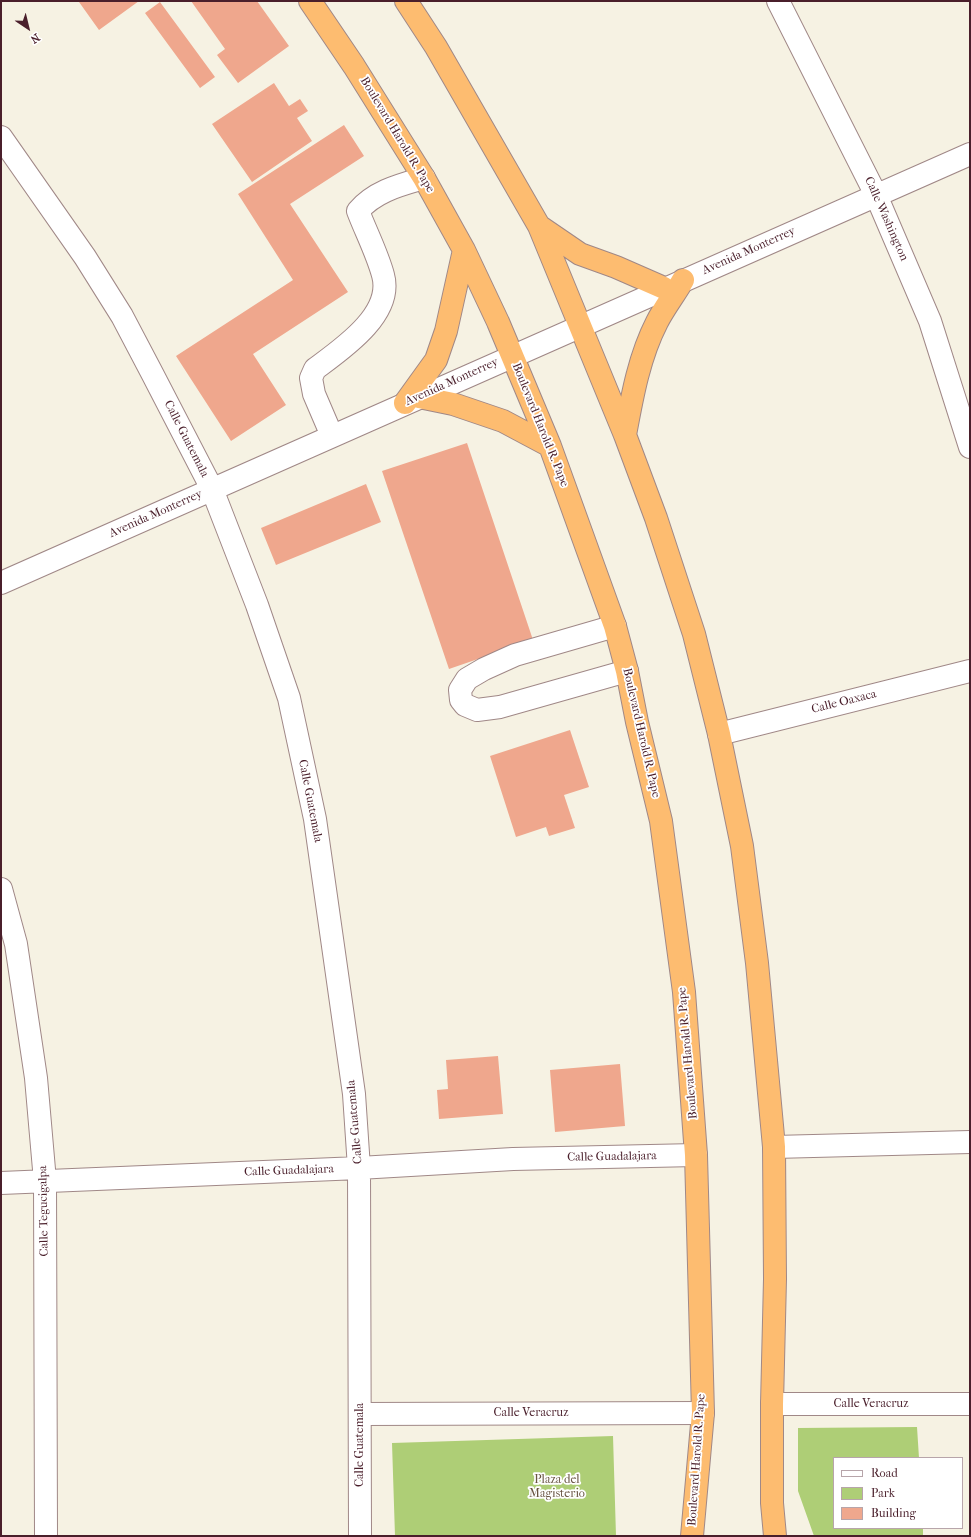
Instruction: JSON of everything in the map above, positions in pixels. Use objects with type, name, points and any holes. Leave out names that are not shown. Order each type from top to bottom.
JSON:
[{"type":"highway","name":"Boulevard Harold R. Pape","points":[[310,1],[354,66],[424,178],[464,250],[512,356],[550,446],[615,626],[628,671],[637,722],[661,820],[684,992],[696,1155],[703,1413],[690,1532]]},
{"type":"highway","points":[[406,1],[436,47],[539,226],[625,435],[656,518],[694,634],[719,734],[742,846],[757,964],[774,1147],[775,1279],[772,1404],[772,1503],[775,1536]]},
{"type":"highway","points":[[539,226],[580,254],[616,267],[674,284],[641,363],[630,405],[625,435]]},
{"type":"highway","points":[[464,250],[446,331],[436,360],[412,400],[453,404],[497,419],[550,446]]},
{"type":"highway","points":[[772,1503],[791,1536]]},
{"type":"street","name":"Calle Washington","points":[[778,1],[876,195],[930,321],[970,447]]},
{"type":"street","name":"Calle Guatemala","points":[[1,137],[85,257],[122,316],[212,489],[257,605],[289,698],[315,819],[354,1094],[358,1168],[360,1536]]},
{"type":"street","name":"Avenida Monterrey","points":[[1,583],[580,325],[970,154]]},
{"type":"street","points":[[332,436],[314,394],[311,378],[315,369],[359,335],[372,320],[382,300],[385,289],[383,275],[358,211],[365,203],[379,194],[424,178]]},
{"type":"street","points":[[615,626],[515,655],[484,669],[466,679],[460,690],[461,700],[465,705],[477,710],[500,707],[628,671]]},
{"type":"street","name":"Calle Oaxaca","points":[[719,734],[970,671]]},
{"type":"street","name":"Calle Tegucigalpa","points":[[1,889],[16,944],[36,1078],[45,1181],[46,1536]]},
{"type":"street","points":[[774,1147],[970,1142]]},
{"type":"street","name":"Calle Guadalajara","points":[[1,1183],[358,1168],[513,1159],[696,1155]]},
{"type":"street","name":"Calle Veracruz","points":[[772,1404],[970,1404]]},
{"type":"street","name":"Calle Veracruz","points":[[360,1414],[703,1413]]},
{"type":"green space","points":[[917,1427],[919,1457],[833,1457],[833,1529],[923,1529],[923,1536],[814,1536],[798,1491],[798,1428]]},
{"type":"green space","name":"Plaza del Magisterio","points":[[613,1436],[616,1536],[395,1536],[392,1443]]},
{"type":"building","points":[[139,1],[99,30],[79,2]]},
{"type":"building","points":[[191,1],[257,1],[289,46],[238,83],[217,55],[225,49]]},
{"type":"building","points":[[160,2],[215,77],[200,88],[145,13]]},
{"type":"building","points":[[274,83],[289,106],[300,99],[308,111],[297,118],[312,141],[252,182],[212,124]]},
{"type":"building","points":[[344,125],[364,156],[290,204],[348,292],[253,354],[286,405],[231,441],[176,356],[293,280],[238,194]]},
{"type":"building","points":[[467,443],[533,640],[449,669],[382,471]]},
{"type":"building","points":[[366,484],[381,522],[276,565],[261,528]]},
{"type":"building","points":[[570,730],[589,787],[564,795],[575,828],[549,836],[546,827],[516,837],[490,756]]},
{"type":"building","points":[[498,1056],[503,1114],[439,1119],[437,1090],[448,1089],[446,1060]]},
{"type":"building","points":[[620,1064],[625,1126],[555,1132],[550,1070]]}]
